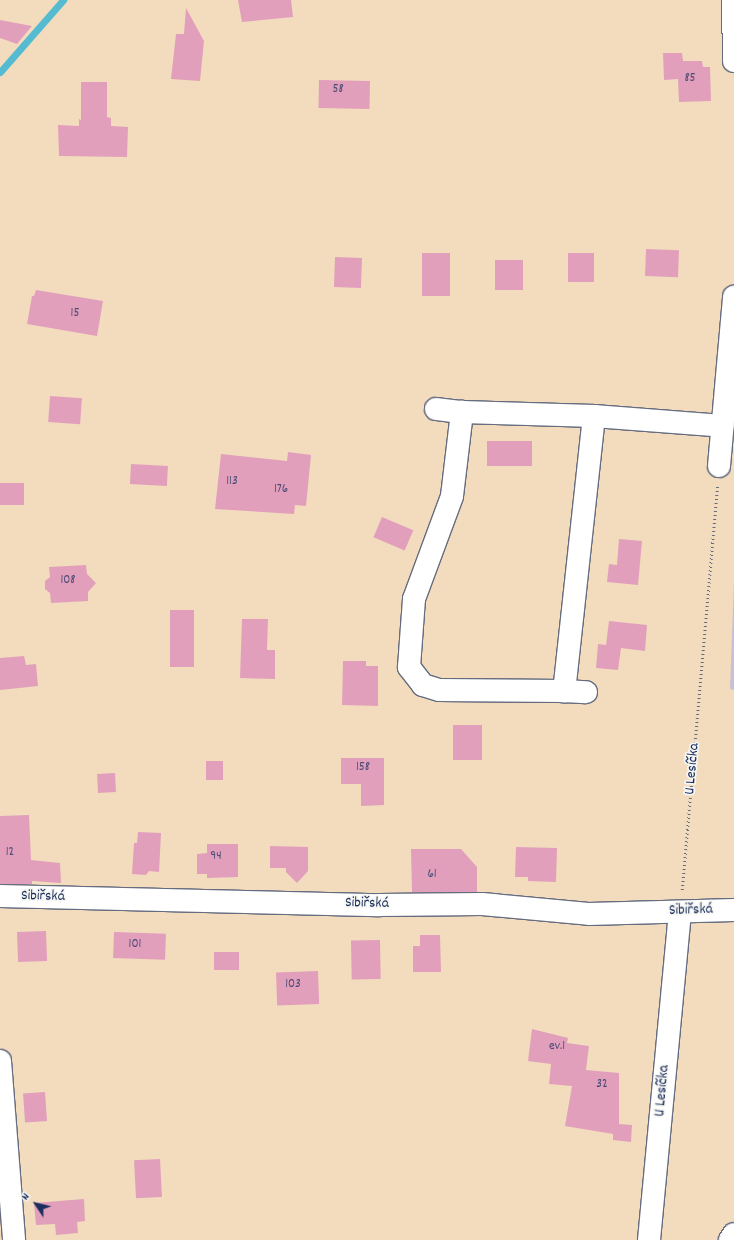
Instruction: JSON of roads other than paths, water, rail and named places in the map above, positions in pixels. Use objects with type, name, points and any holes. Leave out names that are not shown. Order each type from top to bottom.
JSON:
[{"type":"street","points":[[733,0],[734,62]]},
{"type":"street","points":[[719,466],[734,297]]},
{"type":"street","points":[[436,409],[462,412],[594,416],[723,426]]},
{"type":"street","points":[[462,412],[452,496],[414,599],[409,667],[423,685],[439,690],[586,692]]},
{"type":"street","points":[[564,692],[594,416]]},
{"type":"street","name":"Sibiřská","points":[[0,896],[379,905],[482,904],[589,914],[734,910]]},
{"type":"street","name":"U Lesíčka","points":[[649,1240],[680,912]]},
{"type":"street","points":[[0,1061],[14,1240]]},
{"type":"street","points":[[730,1240],[734,1234]]},
{"type":"waterway","points":[[0,72],[63,0]]}]
